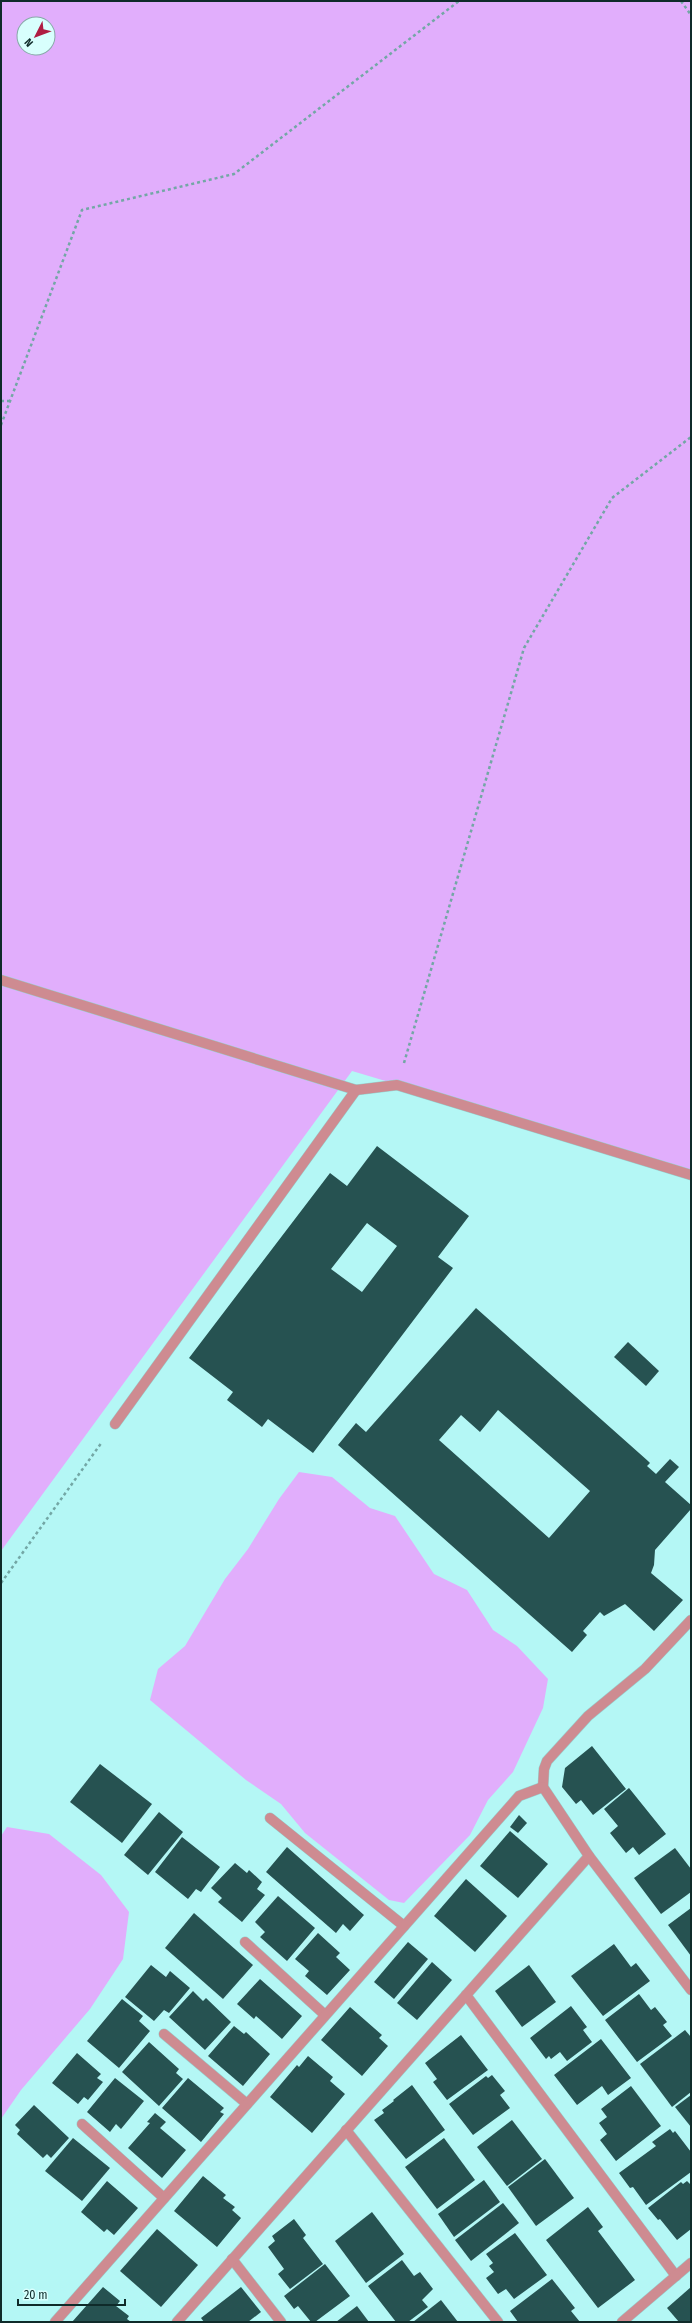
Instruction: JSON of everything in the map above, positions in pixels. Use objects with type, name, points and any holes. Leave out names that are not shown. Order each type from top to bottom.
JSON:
[{"type":"street","points":[[1,980],[356,1090],[397,1085],[691,1175]]},
{"type":"street","points":[[115,1424],[356,1090]]},
{"type":"street","points":[[691,1620],[645,1669],[588,1716],[547,1761],[544,1769],[543,1786],[589,1856],[691,1990]]},
{"type":"street","points":[[55,2322],[519,1796],[543,1786]]},
{"type":"street","points":[[270,1818],[404,1926]]},
{"type":"street","points":[[177,2322],[589,1856]]},
{"type":"street","points":[[245,1942],[325,2015]]},
{"type":"street","points":[[466,1995],[676,2276]]},
{"type":"street","points":[[164,2034],[247,2104]]},
{"type":"street","points":[[82,2124],[164,2198]]},
{"type":"street","points":[[346,2130],[498,2322]]},
{"type":"street","points":[[232,2259],[281,2322]]},
{"type":"street","points":[[622,2322],[691,2263]]},
{"type":"path","points":[[1,424],[82,210],[234,174],[459,1]]},
{"type":"path","points":[[681,1],[691,15]]},
{"type":"path","points":[[1,401],[10,401]]},
{"type":"path","points":[[397,1085],[524,648],[612,498],[691,437]]},
{"type":"path","points":[[1,1583],[115,1424]]},
{"type":"shaded area","points":[[1,1],[691,1],[691,1172],[352,1071],[1,1551]]},
{"type":"shaded area","points":[[299,1472],[332,1477],[370,1508],[395,1516],[434,1574],[467,1590],[493,1630],[517,1646],[548,1679],[543,1708],[513,1772],[488,1800],[470,1835],[404,1903],[389,1900],[305,1833],[281,1804],[246,1780],[150,1700],[158,1669],[185,1646],[225,1579],[248,1549],[279,1499]]},
{"type":"shaded area","points":[[7,1827],[49,1834],[101,1875],[129,1912],[123,1959],[90,2009],[21,2090],[1,2119],[1,1836]]},
{"type":"building","points":[[377,1146],[469,1216],[438,1257],[453,1268],[313,1453],[268,1419],[262,1427],[227,1400],[233,1392],[189,1358],[330,1173],[347,1186]],"holes":[[[367,1223],[397,1246],[362,1292],[331,1269]]]},
{"type":"building","points":[[476,1308],[648,1461],[650,1463],[647,1466],[656,1474],[670,1459],[679,1467],[665,1482],[691,1505],[691,1509],[655,1550],[654,1565],[651,1573],[683,1600],[654,1631],[625,1604],[604,1616],[600,1612],[583,1631],[587,1635],[572,1652],[338,1445],[356,1423],[366,1432]],"holes":[[[498,1410],[590,1491],[549,1538],[439,1440],[461,1415],[480,1432]]]},
{"type":"building","points":[[628,1342],[659,1371],[646,1386],[614,1357]]},
{"type":"building","points":[[592,1746],[626,1789],[593,1815],[581,1800],[576,1804],[562,1787],[565,1768]]},
{"type":"building","points":[[100,1764],[152,1804],[122,1843],[70,1802]]},
{"type":"building","points":[[629,1788],[666,1834],[639,1855],[633,1847],[626,1853],[610,1833],[618,1826],[604,1809]]},
{"type":"building","points":[[159,1812],[183,1832],[148,1875],[124,1855]]},
{"type":"building","points":[[519,1815],[527,1823],[518,1833],[510,1827]]},
{"type":"building","points":[[510,1831],[548,1864],[518,1898],[480,1866]]},
{"type":"building","points":[[182,1837],[220,1867],[201,1892],[196,1889],[188,1899],[155,1872]]},
{"type":"building","points":[[287,1847],[364,1915],[350,1931],[343,1924],[336,1933],[266,1872]]},
{"type":"building","points":[[675,1848],[691,1869],[691,1892],[661,1914],[634,1878]]},
{"type":"building","points":[[235,1863],[247,1873],[249,1870],[262,1882],[257,1889],[265,1895],[242,1922],[218,1902],[222,1898],[211,1888]]},
{"type":"building","points":[[466,1879],[507,1916],[475,1952],[434,1916]]},
{"type":"building","points":[[278,1896],[315,1928],[287,1961],[260,1937],[265,1932],[255,1922]]},
{"type":"building","points":[[691,1908],[691,1956],[668,1925]]},
{"type":"building","points":[[194,1913],[253,1965],[223,1999],[165,1948]]},
{"type":"building","points":[[318,1933],[340,1953],[336,1957],[350,1970],[327,1995],[305,1976],[309,1971],[295,1959]]},
{"type":"building","points":[[408,1942],[428,1959],[394,1999],[374,1982]]},
{"type":"building","points":[[614,1944],[631,1967],[636,1963],[650,1981],[603,2016],[571,1976]]},
{"type":"building","points":[[432,1962],[452,1980],[417,2020],[397,2003]]},
{"type":"building","points":[[151,1965],[166,1977],[170,1971],[190,1988],[169,2013],[164,2010],[154,2021],[125,1997]]},
{"type":"building","points":[[529,1965],[556,2002],[522,2027],[495,1991]]},
{"type":"building","points":[[260,1979],[302,2016],[282,2039],[256,2016],[254,2019],[237,2004]]},
{"type":"building","points":[[193,1991],[203,2001],[206,1998],[231,2022],[205,2050],[169,2017]]},
{"type":"building","points":[[639,1994],[651,2010],[655,2007],[667,2022],[663,2025],[672,2036],[637,2062],[605,2020]]},
{"type":"building","points":[[122,1999],[143,2016],[139,2021],[150,2031],[119,2068],[87,2041]]},
{"type":"building","points":[[571,2006],[587,2027],[583,2030],[592,2042],[567,2061],[560,2052],[551,2059],[549,2056],[546,2059],[530,2038]]},
{"type":"building","points":[[350,2007],[382,2035],[379,2038],[388,2046],[362,2076],[321,2040]]},
{"type":"building","points":[[234,2026],[244,2034],[246,2032],[270,2054],[243,2086],[208,2056]]},
{"type":"building","points":[[685,2030],[691,2037],[691,2092],[672,2107],[640,2064]]},
{"type":"building","points":[[461,2035],[488,2070],[447,2100],[433,2082],[437,2079],[425,2063]]},
{"type":"building","points":[[601,2039],[631,2078],[608,2095],[602,2086],[577,2105],[554,2075]]},
{"type":"building","points":[[149,2042],[179,2069],[176,2073],[183,2079],[159,2106],[122,2072]]},
{"type":"building","points":[[77,2053],[101,2074],[97,2078],[103,2082],[88,2100],[84,2097],[78,2104],[52,2083]]},
{"type":"building","points":[[308,2056],[333,2077],[330,2081],[345,2094],[312,2133],[270,2097],[297,2065],[299,2067]]},
{"type":"building","points":[[492,2075],[505,2091],[500,2095],[510,2108],[473,2135],[449,2104],[486,2076],[488,2078]]},
{"type":"building","points":[[115,2078],[144,2101],[121,2129],[116,2124],[110,2132],[87,2112]]},
{"type":"building","points":[[188,2078],[224,2108],[220,2112],[224,2114],[201,2142],[162,2108]]},
{"type":"building","points":[[412,2085],[445,2130],[406,2159],[374,2120],[384,2113],[382,2110]]},
{"type":"building","points":[[631,2086],[661,2126],[616,2161],[600,2140],[607,2134],[599,2123],[607,2117],[601,2109]]},
{"type":"building","points":[[691,2095],[691,2127],[675,2107]]},
{"type":"building","points":[[34,2105],[69,2138],[51,2158],[47,2154],[43,2158],[17,2134],[20,2130],[15,2125]]},
{"type":"building","points":[[155,2113],[166,2122],[160,2128],[186,2150],[162,2178],[128,2148],[150,2123],[147,2122]]},
{"type":"building","points":[[512,2120],[542,2159],[507,2186],[477,2147]]},
{"type":"building","points":[[670,2129],[673,2133],[675,2131],[691,2152],[691,2172],[646,2205],[633,2187],[630,2188],[619,2173],[656,2146],[652,2142]]},
{"type":"building","points":[[73,2138],[110,2168],[82,2201],[45,2171]]},
{"type":"building","points":[[444,2138],[475,2180],[437,2209],[405,2167]]},
{"type":"building","points":[[545,2159],[574,2198],[536,2226],[508,2187]]},
{"type":"building","points":[[203,2176],[226,2195],[223,2198],[235,2207],[232,2210],[241,2218],[217,2247],[174,2211]]},
{"type":"building","points":[[484,2180],[500,2202],[454,2237],[438,2214]]},
{"type":"building","points":[[107,2181],[138,2208],[114,2235],[107,2229],[104,2232],[81,2212]]},
{"type":"building","points":[[687,2181],[691,2185],[691,2229],[677,2240],[660,2219],[658,2220],[648,2208],[681,2182],[683,2184]]},
{"type":"building","points":[[503,2203],[519,2223],[471,2261],[455,2240]]},
{"type":"building","points":[[588,2207],[603,2227],[598,2231],[635,2280],[598,2308],[546,2240]]},
{"type":"building","points":[[372,2212],[404,2254],[366,2283],[335,2241]]},
{"type":"building","points":[[294,2219],[306,2235],[303,2238],[323,2264],[290,2289],[278,2274],[284,2269],[268,2247],[275,2241],[272,2236]]},
{"type":"building","points":[[157,2229],[198,2265],[161,2307],[120,2271]]},
{"type":"building","points":[[515,2233],[547,2275],[514,2299],[506,2289],[498,2294],[486,2278],[494,2272],[489,2266],[493,2263],[486,2254]]},
{"type":"building","points":[[402,2260],[414,2276],[420,2272],[433,2289],[422,2300],[428,2307],[408,2322],[396,2322],[368,2286]]},
{"type":"building","points":[[325,2264],[350,2296],[315,2322],[311,2322],[298,2306],[294,2309],[284,2296]]},
{"type":"building","points":[[552,2279],[575,2308],[571,2311],[580,2322],[518,2322],[510,2311]]},
{"type":"building","points":[[103,2287],[120,2301],[116,2306],[129,2316],[127,2319],[131,2322],[72,2322]]},
{"type":"building","points":[[241,2287],[261,2312],[248,2322],[204,2322],[201,2318]]},
{"type":"building","points":[[691,2287],[691,2322],[679,2322],[667,2308]]},
{"type":"building","points":[[441,2300],[458,2322],[413,2322]]},
{"type":"building","points":[[357,2306],[369,2322],[336,2322]]}]
